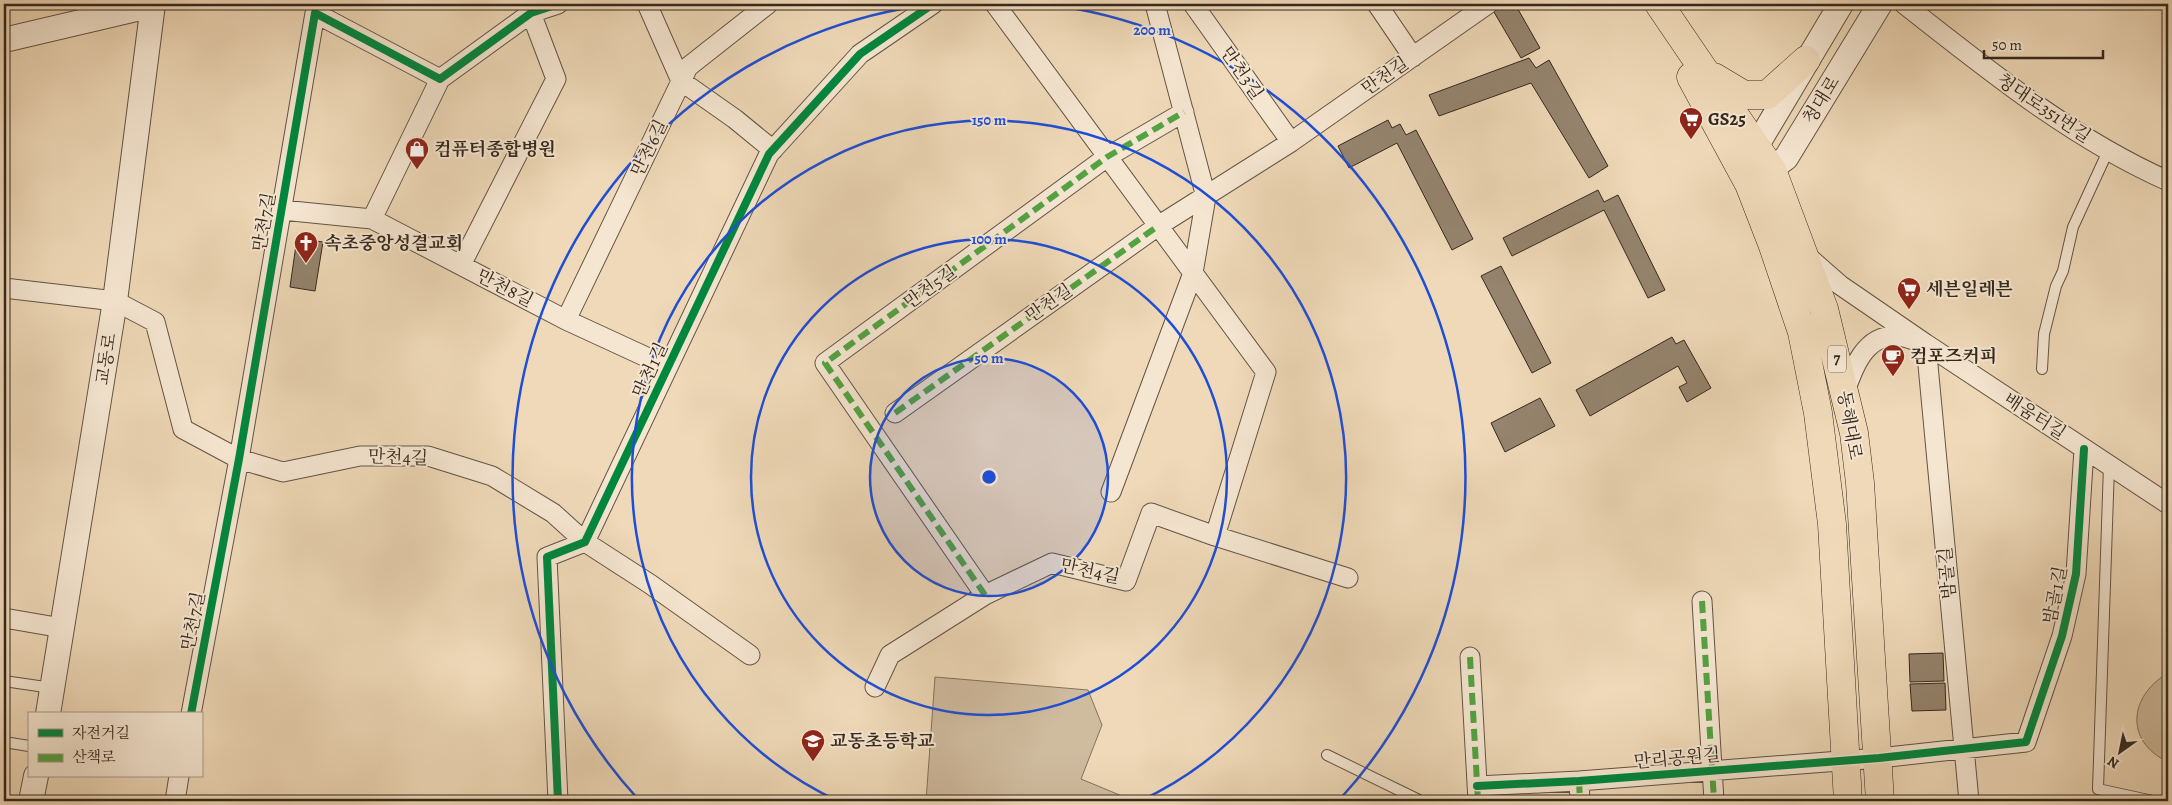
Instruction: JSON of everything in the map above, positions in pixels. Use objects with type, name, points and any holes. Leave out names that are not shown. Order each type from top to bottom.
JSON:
[{"type":"main road","name":"동해대로","points":[[1644,4],[1746,152],[1772,170],[1824,309],[1854,433],[1860,483],[1879,758],[1880,801]]},
{"type":"main road","name":"동해대로","points":[[1659,4],[1707,72],[1746,152],[1749,184],[1773,246],[1802,332],[1818,413],[1832,524],[1848,801]]},
{"type":"main road","points":[[1707,72],[1744,95],[1767,95],[1806,60]]},
{"type":"street","points":[[4,40],[153,4]]},
{"type":"street","name":"교동로","points":[[48,712],[115,301],[153,4]]},
{"type":"street","points":[[372,220],[440,79],[531,13],[558,4]]},
{"type":"street","points":[[647,4],[681,81],[735,119],[773,150]]},
{"type":"street","name":"만천6길","points":[[566,320],[688,67],[768,4]]},
{"type":"street","name":"만천1길","points":[[585,542],[773,150],[860,54],[933,4]]},
{"type":"street","points":[[995,4],[1266,372],[1214,536],[1348,578]]},
{"type":"street","points":[[1111,492],[1193,273],[1206,196],[1155,4]]},
{"type":"street","name":"만천3길","points":[[1193,4],[1291,142]]},
{"type":"street","points":[[1377,4],[1413,57]]},
{"type":"street","name":"만천길","points":[[895,413],[1158,226],[1291,142],[1488,4]]},
{"type":"street","name":"청대로","points":[[1746,152],[1841,4]]},
{"type":"street","name":"청대로","points":[[1749,184],[1772,170],[1786,158],[1880,4]]},
{"type":"street","name":"청대로351번길","points":[[1904,4],[1991,72],[2108,151],[2168,181]]},
{"type":"street","name":"만천7길","points":[[191,712],[239,459],[315,13],[440,79]]},
{"type":"street","points":[[461,265],[556,79],[531,13]]},
{"type":"street","name":"만천5길","points":[[985,595],[825,363],[1107,157],[1184,112]]},
{"type":"street","name":"만천8길","points":[[282,210],[372,220],[566,320],[668,367]]},
{"type":"street","name":"배움터길","points":[[1804,253],[1840,285],[2168,504]]},
{"type":"street","points":[[4,288],[115,301]]},
{"type":"street","name":"만천4길","points":[[115,301],[155,322],[183,429],[239,459],[283,472],[360,456],[428,456],[492,476],[553,513],[585,542],[650,584],[750,656]]},
{"type":"street","name":"배움터길","points":[[1845,392],[1855,363],[1865,350],[1879,341],[1895,336],[1926,344]]},
{"type":"street","name":"밤골길","points":[[1926,344],[1968,801]]},
{"type":"street","name":"밤골1길","points":[[2026,742],[2062,636],[2076,574],[2084,449]]},
{"type":"street","name":"만천4길","points":[[875,687],[890,655],[985,595],[1052,563],[1126,581],[1151,513],[1214,536]]},
{"type":"street","points":[[558,801],[547,557],[585,542]]},
{"type":"street","points":[[1702,601],[1712,770]]},
{"type":"street","points":[[4,618],[62,628]]},
{"type":"street","points":[[1470,657],[1477,794]]},
{"type":"street","name":"만리공원길","points":[[1477,794],[1580,781],[1879,758],[2026,742]]},
{"type":"street","name":"만리공원길","points":[[1712,770],[1714,801]]},
{"type":"street","points":[[31,801],[36,778]]},
{"type":"street","points":[[175,801],[179,778]]},
{"type":"street","points":[[1580,781],[1580,801]]},
{"type":"lane","points":[[2042,369],[2044,334],[2056,286],[2063,271],[2073,227],[2108,151]]},
{"type":"lane","points":[[2109,466],[2098,788],[2153,801]]},
{"type":"lane","points":[[4,681],[52,688]]},
{"type":"lane","points":[[4,742],[28,746]]},
{"type":"lane","points":[[1327,755],[1421,801]]},
{"type":"shaded area","points":[[2168,673],[2168,762],[2154,753],[2144,742],[2138,731],[2137,718],[2139,706],[2145,694]]},
{"type":"shaded area","points":[[935,677],[1088,690],[1102,725],[1081,779],[1134,801],[926,801]]},
{"type":"building","points":[[1497,4],[1515,4],[1540,48],[1521,58],[1491,7]]},
{"type":"building","points":[[1776,4],[1786,4],[1783,8]]},
{"type":"building","points":[[1529,58],[1536,68],[1549,60],[1608,166],[1589,178],[1531,83],[1439,116],[1429,95]]},
{"type":"building","points":[[1388,120],[1392,128],[1400,124],[1406,135],[1416,130],[1473,239],[1452,250],[1397,143],[1349,168],[1338,146]]},
{"type":"building","points":[[1598,190],[1604,202],[1618,195],[1665,290],[1648,298],[1604,210],[1512,256],[1503,238]]},
{"type":"building","name":"속초중앙성결교회","points":[[297,238],[323,242],[315,291],[290,287]]},
{"type":"building","points":[[1501,266],[1551,363],[1532,373],[1481,276]]},
{"type":"building","points":[[1672,337],[1676,344],[1684,340],[1711,388],[1687,402],[1679,387],[1687,383],[1678,366],[1590,416],[1576,390]]},
{"type":"building","points":[[1540,398],[1555,426],[1505,452],[1491,423]]},
{"type":"building","points":[[1943,653],[1944,681],[1910,682],[1909,654]]},
{"type":"building","points":[[1945,683],[1946,710],[1912,711],[1910,684]]},
{"type":"marked path","points":[[985,595],[825,363],[1107,157],[1184,112]]},
{"type":"marked path","points":[[895,413],[1158,226]]},
{"type":"marked path","points":[[1702,601],[1714,801]]},
{"type":"marked path","points":[[1470,657],[1478,801]]},
{"type":"marked path","points":[[1579,781],[1580,801]]},
{"type":"cycle path","points":[[191,712],[239,459],[315,13],[440,79],[531,13],[558,4]]},
{"type":"cycle path","points":[[558,801],[547,557],[585,542],[769,154],[860,54],[933,4]]},
{"type":"cycle path","points":[[1477,786],[1579,781],[1879,758],[2026,742],[2062,636],[2076,574],[2084,449]]},
{"type":"place","name":"GS25","points":[[1691,140]]},
{"type":"place","name":"컴퓨터종합병원","points":[[417,170]]},
{"type":"place","name":"속초중앙성결교회","points":[[306,264]]},
{"type":"place","name":"세븐일레븐","points":[[1909,310]]},
{"type":"place","name":"컴포즈커피","points":[[1893,377]]},
{"type":"place","name":"교동초등학교","points":[[813,762]]}]
